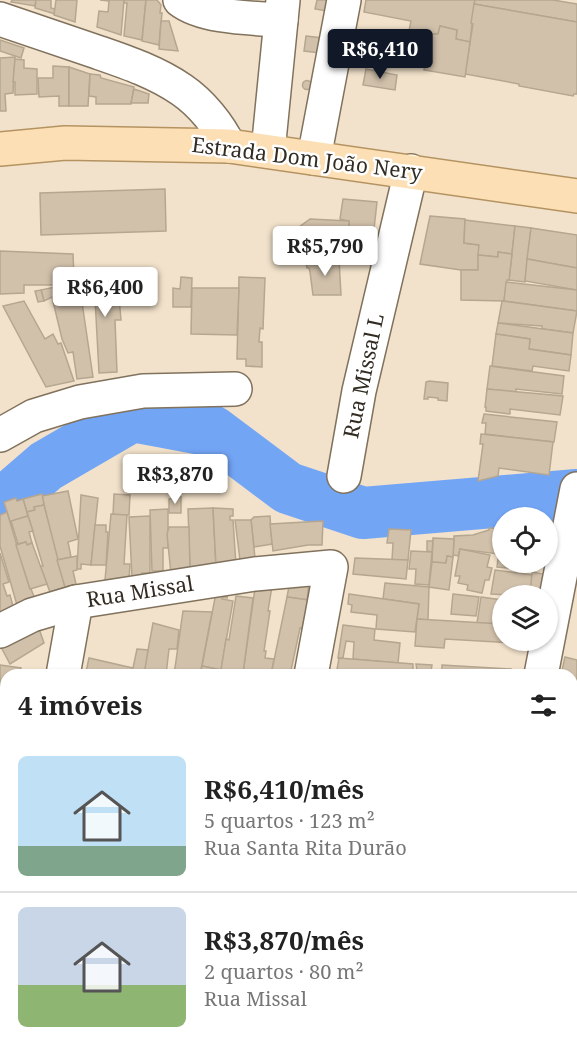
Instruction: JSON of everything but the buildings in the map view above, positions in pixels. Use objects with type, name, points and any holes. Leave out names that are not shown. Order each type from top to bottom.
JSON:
[{"type":"main road","name":"Estrada Dom João Nery","points":[[0,149],[65,143],[229,146],[577,196]]},
{"type":"street","points":[[180,0],[205,11],[236,17],[282,10],[268,150]]},
{"type":"street","points":[[314,158],[344,0]]},
{"type":"street","points":[[0,19],[138,67],[166,80],[183,90],[205,111],[218,126],[229,146]]},
{"type":"street","name":"Rua Missal L","points":[[344,476],[359,391],[411,171]]},
{"type":"street","points":[[0,435],[34,416],[80,402],[143,391],[236,389]]},
{"type":"street","points":[[543,669],[577,489]]},
{"type":"street","name":"Rua Missal","points":[[0,631],[32,615],[76,602],[331,562],[312,669]]},
{"type":"street","points":[[64,669],[76,602]]},
{"type":"waterway","points":[[0,506],[46,466],[132,416],[212,431],[288,488],[363,513],[577,495]]}]
